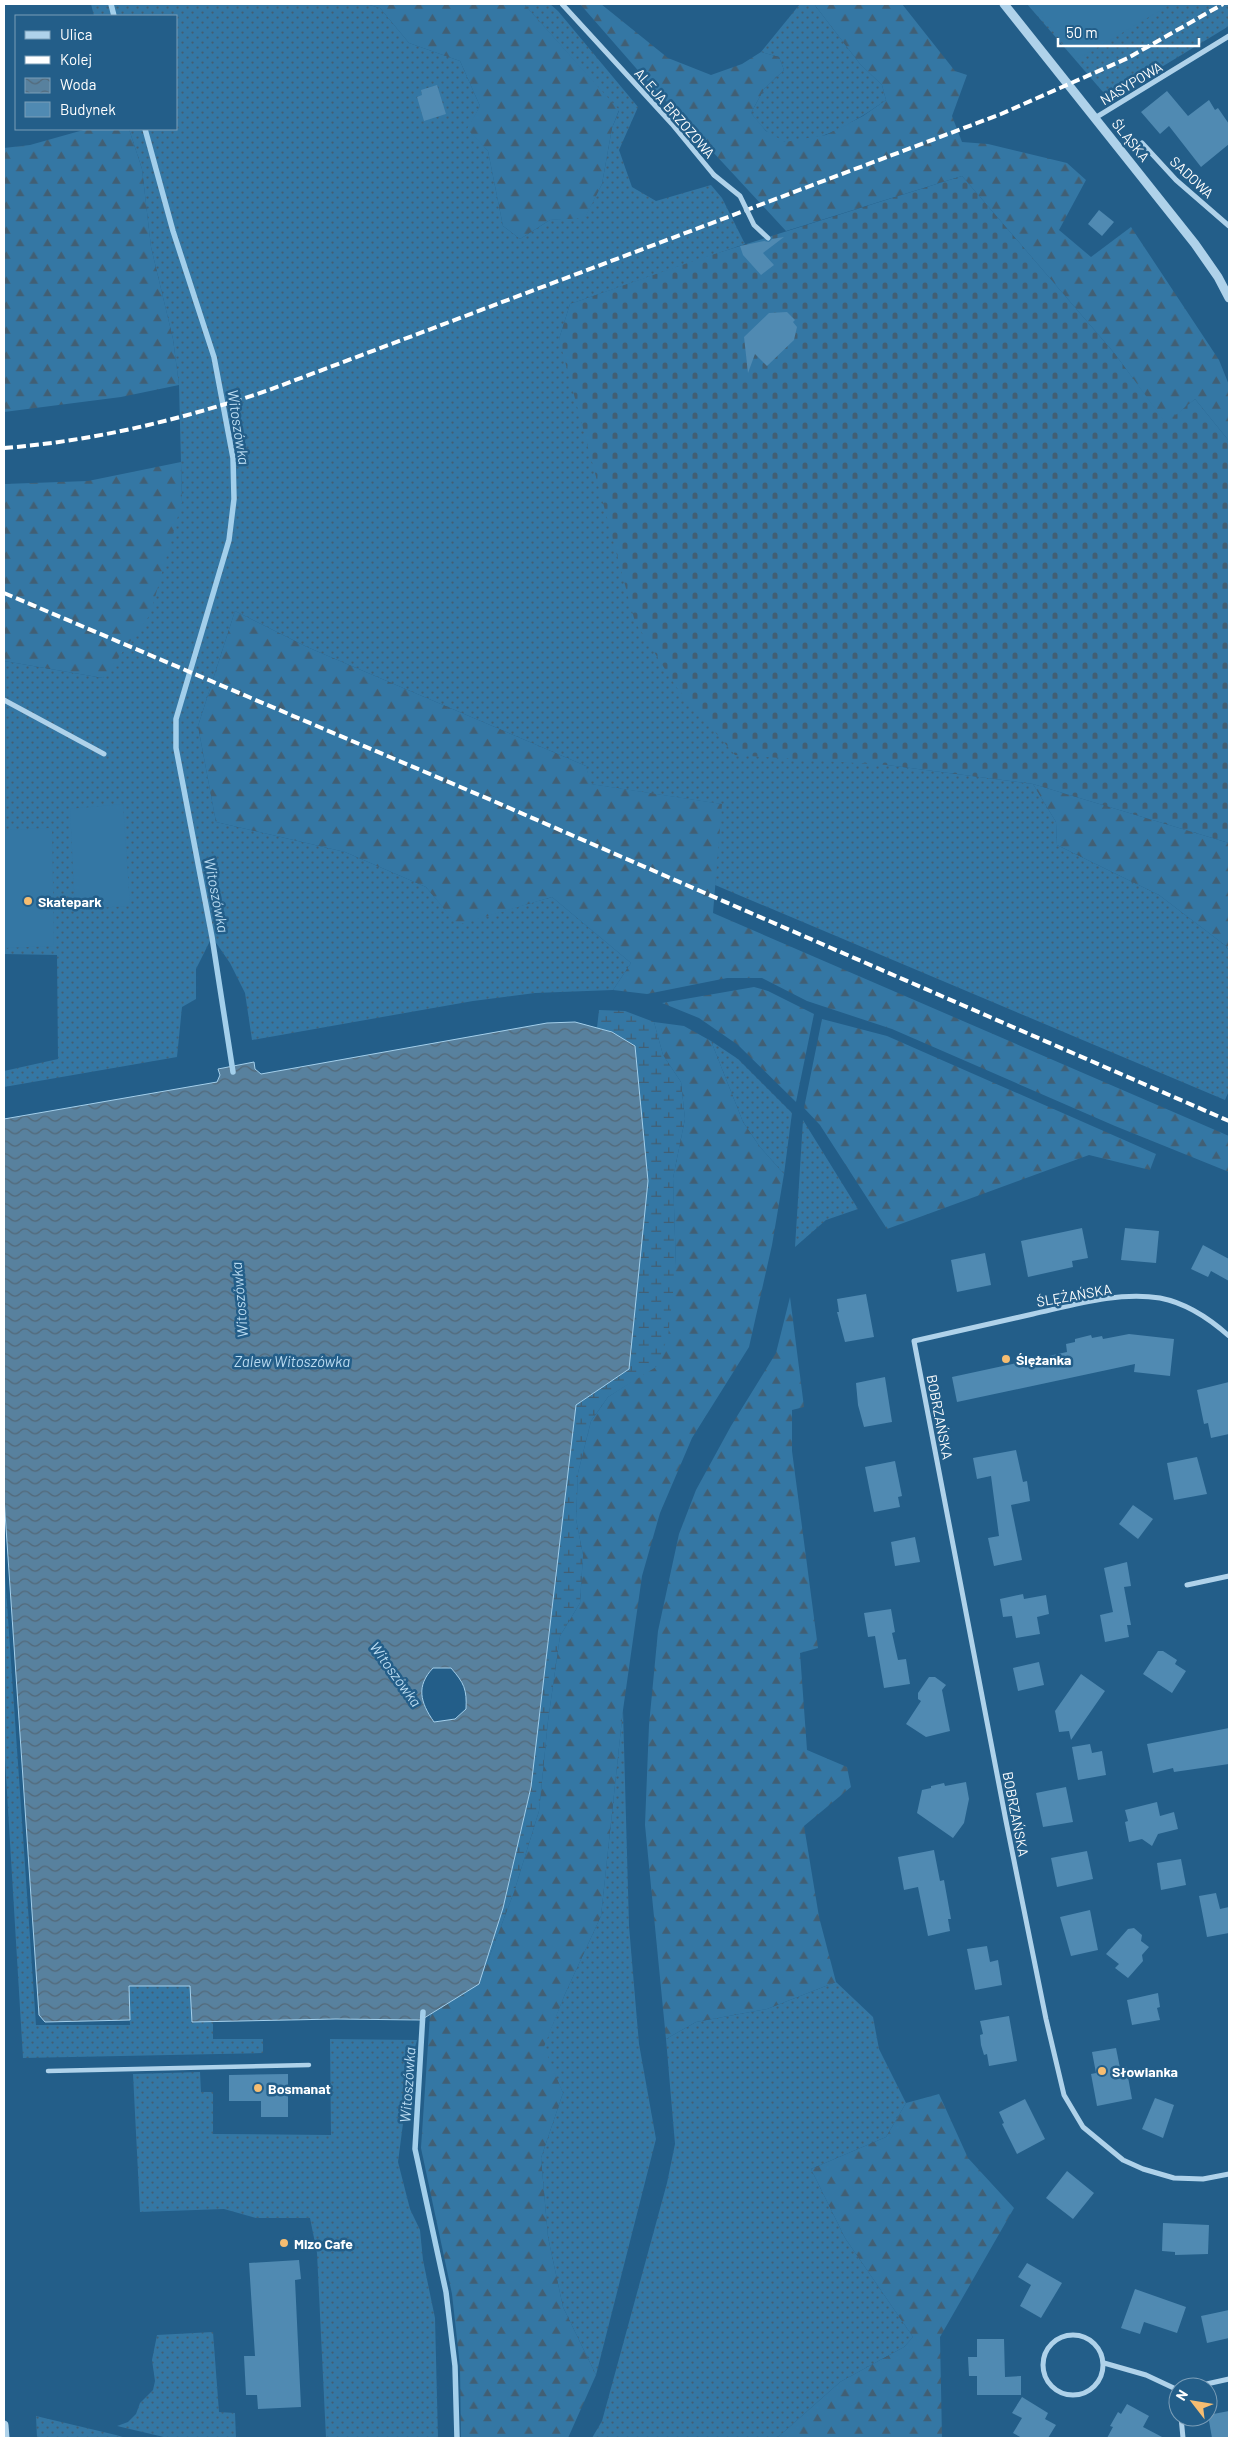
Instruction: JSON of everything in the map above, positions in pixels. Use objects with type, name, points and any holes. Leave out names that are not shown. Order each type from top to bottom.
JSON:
[{"type":"street","name":"ALEJA BRZOZOWA","points":[[562,4],[672,124],[714,175],[740,196],[754,225],[768,238]]},
{"type":"street","name":"ŚLĄSKA","points":[[1004,4],[1195,244],[1218,277],[1229,298]]},
{"type":"street","name":"NASYPOWA","points":[[1095,118],[1229,36]]},
{"type":"street","name":"SADOWA","points":[[1142,143],[1176,180],[1229,226]]},
{"type":"street","points":[[4,700],[104,754]]},
{"type":"street","name":"ŚLĘŻAŃSKA","points":[[914,1341],[1069,1306],[1142,1296],[1163,1298],[1189,1308],[1214,1323],[1229,1336]]},
{"type":"street","name":"BOBRZAŃSKA","points":[[914,1341],[1006,1822],[1046,2019],[1064,2095],[1083,2127],[1123,2160],[1143,2169],[1174,2178],[1203,2179],[1229,2174]]},
{"type":"street","points":[[1187,1585],[1229,1576]]},
{"type":"street","points":[[48,2071],[309,2064]]},
{"type":"street","points":[[1073,2334],[1084,2336],[1094,2342],[1101,2352],[1104,2363],[1102,2375],[1096,2385],[1086,2393],[1074,2396],[1062,2394],[1052,2387],[1045,2377],[1043,2365],[1045,2353],[1052,2343],[1062,2336],[1073,2334]]},
{"type":"street","points":[[1104,2363],[1146,2375],[1168,2386]]},
{"type":"street","points":[[4,2426],[5,2438]]},
{"type":"green space","points":[[91,4],[366,4],[380,8],[409,43],[460,61],[480,106],[468,129],[488,151],[503,226],[520,239],[550,220],[585,217],[602,184],[612,128],[619,111],[524,4],[550,4],[558,11],[638,107],[619,150],[632,187],[656,201],[711,185],[722,198],[745,244],[570,304],[559,339],[887,765],[1033,784],[1056,822],[1057,845],[1159,895],[1226,946],[1229,951],[1229,1091],[1225,1100],[715,885],[721,804],[590,784],[586,766],[307,647],[235,611],[198,726],[216,822],[345,852],[426,887],[457,924],[552,897],[631,963],[613,990],[535,993],[473,1001],[252,1040],[245,993],[230,963],[212,937],[196,969],[196,999],[182,1007],[177,1057],[4,1087],[4,1071],[58,1059],[57,955],[4,954],[4,661],[103,678],[182,502],[179,385],[173,339],[151,247],[142,169],[129,130],[178,130],[178,15],[94,15]]},
{"type":"green space","points":[[366,4],[524,4],[619,110],[612,128],[602,184],[585,218],[550,220],[520,239],[503,226],[488,151],[467,129],[480,106],[460,61],[409,43],[380,8]]},
{"type":"green space","points":[[580,4],[601,4],[668,58],[711,75],[742,64],[761,52],[779,57],[784,70],[764,89],[751,113],[766,131],[785,142],[826,135],[863,116],[886,100],[882,85],[860,64],[814,4],[902,4],[955,71],[967,75],[952,116],[962,142],[988,144],[1067,163],[1086,180],[1059,230],[1091,257],[1131,227],[1219,360],[1229,385],[1229,441],[1195,399],[1166,424],[1115,354],[962,176],[786,231],[649,83]]},
{"type":"green space","points":[[800,4],[814,4],[860,64],[882,85],[886,100],[852,122],[826,135],[799,142],[786,142],[771,135],[751,113],[764,89],[784,70],[779,57],[761,52]]},
{"type":"green space","points":[[1027,4],[1229,4],[1229,26],[1109,99]]},
{"type":"green space","points":[[1032,4],[1171,4],[1076,60]]},
{"type":"green space","points":[[83,130],[129,130],[142,169],[151,247],[173,339],[179,385],[121,397],[4,412],[4,148],[30,145]]},
{"type":"green space","points":[[962,176],[1115,354],[1166,423],[1195,399],[1229,441],[1229,843],[1033,784],[887,765],[735,755],[677,688],[635,622],[559,339],[570,304],[702,258]]},
{"type":"green space","points":[[181,462],[182,502],[150,615],[103,678],[4,661],[4,484],[88,481]]},
{"type":"green space","points":[[235,611],[307,647],[586,766],[591,784],[722,804],[713,913],[1229,1136],[1229,1172],[1115,1126],[892,1029],[807,1001],[762,978],[727,978],[647,994],[613,990],[631,963],[552,897],[457,925],[426,887],[345,852],[216,822],[198,726]]},
{"type":"green space","points":[[1033,784],[1229,843],[1229,951],[1226,946],[1159,895],[1057,845],[1056,822]]},
{"type":"green space","points":[[123,804],[130,906],[75,909],[70,809]]},
{"type":"green space","name":"Skatepark","points":[[52,828],[54,946],[4,948],[4,830]]},
{"type":"green space","points":[[754,987],[768,991],[814,1014],[796,1102],[738,1045],[699,1018],[662,1003]]},
{"type":"green space","points":[[599,1010],[625,1011],[654,1022],[663,1055],[681,1082],[685,1119],[673,1178],[676,1266],[668,1337],[656,1367],[608,1397],[591,1421],[578,1473],[576,1519],[583,1555],[580,1603],[560,1636],[548,1721],[539,1811],[514,1892],[479,1984],[421,2020],[427,2003],[503,1908],[531,1787],[576,1405],[629,1369],[612,1032],[597,1028]]},
{"type":"green space","points":[[822,1019],[887,1036],[1156,1154],[1150,1170],[1089,1155],[887,1229],[820,1125],[804,1108]]},
{"type":"green space","points":[[654,1022],[684,1026],[711,1041],[743,1122],[760,1147],[784,1174],[772,1245],[749,1347],[692,1438],[660,1513],[642,1576],[623,1710],[601,1916],[565,1994],[544,2047],[563,2093],[541,2158],[548,2237],[563,2307],[596,2375],[568,2438],[461,2438],[460,2366],[452,2294],[421,2148],[430,2015],[479,1984],[514,1892],[539,1811],[548,1721],[560,1636],[580,1603],[583,1555],[576,1519],[578,1473],[591,1421],[608,1397],[631,1382],[676,1266],[673,1178],[685,1119],[681,1082],[663,1055]]},
{"type":"green space","points":[[711,1041],[738,1059],[792,1113],[784,1174],[760,1147],[743,1122]]},
{"type":"green space","points":[[803,1120],[858,1209],[826,1220],[795,1247]]},
{"type":"green space","points":[[790,1297],[804,1407],[792,1410],[792,1451],[818,1648],[800,1653],[807,1750],[847,1767],[851,1787],[804,1826],[819,1917],[836,1982],[767,2009],[696,2022],[666,2039],[645,1825],[649,1725],[658,1631],[679,1534],[696,1490],[731,1426],[776,1353]]},
{"type":"green space","points":[[4,1560],[36,2025],[130,2025],[128,1986],[191,1986],[192,2022],[213,2022],[213,2039],[263,2039],[263,2053],[23,2058],[4,1743]]},
{"type":"green space","points":[[623,1710],[629,1926],[639,2044],[656,2139],[596,2375],[563,2307],[548,2237],[541,2158],[563,2093],[543,2048],[565,1994],[601,1916]]},
{"type":"green space","points":[[836,1982],[873,2017],[879,2049],[906,2103],[886,2137],[811,2169],[845,2238],[913,2337],[904,2347],[840,2382],[777,2438],[592,2438],[602,2421],[667,2183],[675,2144],[666,2039],[696,2022],[767,2009]]},
{"type":"green space","points":[[330,2039],[417,2040],[411,2062],[398,2162],[410,2209],[420,2230],[423,2260],[435,2318],[438,2438],[326,2438],[317,2253],[310,2218],[256,2218],[224,2209],[140,2212],[133,2074],[200,2072],[201,2092],[213,2092],[213,2134],[331,2135]]},
{"type":"green space","points":[[939,2094],[968,2158],[1014,2208],[940,2337],[942,2438],[777,2438],[840,2382],[904,2347],[913,2337],[845,2238],[811,2169],[886,2137],[906,2103]]},
{"type":"green space","points":[[213,2332],[219,2412],[235,2413],[236,2438],[168,2438],[117,2426],[128,2422],[136,2414],[140,2403],[153,2390],[155,2381],[152,2360],[157,2335]]},
{"type":"green space","points":[[36,2416],[116,2435],[126,2438],[37,2438]]},
{"type":"water","name":"Zalew Witoszówka","points":[[575,1022],[612,1032],[635,1046],[648,1181],[629,1369],[576,1405],[531,1787],[503,1908],[479,1984],[421,2020],[336,2019],[192,2022],[190,1986],[129,1986],[130,2020],[45,2022],[39,2015],[4,1498],[4,1119],[217,1082],[220,1075],[218,1069],[254,1062],[255,1069],[261,1074],[547,1023]],"holes":[[[433,1668],[451,1668],[464,1687],[466,1709],[455,1719],[434,1722],[423,1701],[422,1688],[424,1681]]]},
{"type":"building","points":[[437,85],[446,114],[424,121],[417,97],[422,95],[421,90]]},
{"type":"building","points":[[1167,91],[1188,116],[1209,100],[1215,110],[1218,108],[1229,124],[1229,144],[1201,167],[1169,126],[1160,134],[1141,112]]},
{"type":"building","points":[[1099,210],[1114,222],[1102,236],[1088,224]]},
{"type":"building","points":[[784,237],[763,253],[774,265],[761,275],[743,255],[740,246],[764,241],[769,242],[772,239]]},
{"type":"building","points":[[787,312],[795,320],[793,322],[797,327],[794,340],[767,366],[755,354],[748,373],[744,337],[769,313]]},
{"type":"building","points":[[1082,1228],[1088,1258],[1072,1261],[1073,1267],[1028,1277],[1021,1241]]},
{"type":"building","points":[[1125,1228],[1159,1231],[1156,1263],[1121,1260]]},
{"type":"building","points":[[1203,1245],[1229,1259],[1229,1281],[1211,1271],[1208,1277],[1191,1269]]},
{"type":"building","points":[[985,1253],[991,1285],[957,1292],[951,1260]]},
{"type":"building","points":[[866,1294],[874,1337],[845,1342],[837,1312],[839,1312],[837,1299]]},
{"type":"building","points":[[1129,1334],[1174,1339],[1170,1376],[1134,1372],[1135,1364],[957,1402],[952,1377],[1067,1352],[1066,1344],[1075,1342],[1075,1339],[1091,1335],[1092,1338],[1102,1336],[1103,1339]]},
{"type":"building","points":[[885,1377],[892,1422],[864,1427],[858,1405],[856,1383]]},
{"type":"building","points":[[1229,1382],[1229,1434],[1211,1438],[1208,1423],[1204,1424],[1197,1390]]},
{"type":"building","points":[[1016,1450],[1023,1482],[1027,1481],[1030,1501],[1011,1505],[1022,1560],[994,1566],[988,1538],[999,1536],[991,1476],[977,1479],[973,1458]]},
{"type":"building","points":[[1197,1457],[1207,1494],[1174,1500],[1167,1463]]},
{"type":"building","points":[[895,1461],[902,1496],[898,1497],[900,1507],[874,1512],[865,1467]]},
{"type":"building","points":[[1133,1505],[1153,1519],[1138,1539],[1119,1524]]},
{"type":"building","points":[[915,1537],[920,1562],[895,1566],[891,1542]]},
{"type":"building","points":[[1127,1562],[1131,1586],[1124,1587],[1131,1625],[1127,1625],[1129,1637],[1105,1642],[1100,1615],[1113,1612],[1104,1568]]},
{"type":"building","points":[[1023,1594],[1024,1599],[1046,1595],[1049,1614],[1037,1617],[1040,1634],[1016,1638],[1012,1616],[1003,1617],[1000,1599]]},
{"type":"building","points":[[891,1609],[895,1632],[892,1633],[898,1660],[906,1659],[910,1684],[884,1688],[875,1636],[868,1637],[864,1613]]},
{"type":"building","points":[[1158,1651],[1163,1651],[1177,1660],[1175,1664],[1186,1671],[1172,1693],[1143,1674]]},
{"type":"building","points":[[1039,1662],[1044,1685],[1018,1691],[1013,1668]]},
{"type":"building","points":[[1081,1674],[1105,1691],[1071,1740],[1069,1731],[1059,1732],[1055,1711]]},
{"type":"building","points":[[929,1677],[935,1677],[946,1685],[942,1690],[950,1731],[926,1737],[906,1724],[921,1701],[918,1699],[918,1693]]},
{"type":"building","points":[[1229,1728],[1229,1764],[1174,1772],[1173,1768],[1153,1773],[1147,1744]]},
{"type":"building","points":[[1090,1744],[1092,1753],[1102,1751],[1106,1775],[1078,1780],[1072,1747]]},
{"type":"building","points":[[966,1782],[969,1799],[964,1823],[953,1838],[917,1813],[922,1790],[944,1783],[945,1786]]},
{"type":"building","points":[[1066,1787],[1073,1822],[1043,1827],[1036,1793]]},
{"type":"building","points":[[1157,1802],[1160,1816],[1174,1812],[1178,1829],[1158,1834],[1152,1846],[1142,1839],[1129,1842],[1125,1822],[1128,1821],[1125,1810]]},
{"type":"building","points":[[934,1850],[940,1881],[944,1880],[951,1919],[948,1919],[950,1931],[928,1936],[918,1887],[904,1890],[898,1857]]},
{"type":"building","points":[[1087,1851],[1093,1879],[1057,1887],[1051,1858]]},
{"type":"building","points":[[1181,1859],[1186,1885],[1161,1890],[1157,1863]]},
{"type":"building","points":[[1216,1893],[1220,1909],[1229,1907],[1229,1933],[1207,1937],[1199,1896]]},
{"type":"building","points":[[1090,1910],[1098,1950],[1071,1956],[1060,1917]]},
{"type":"building","points":[[1134,1928],[1142,1935],[1141,1941],[1149,1947],[1142,1955],[1143,1961],[1128,1978],[1115,1968],[1119,1964],[1106,1954],[1128,1929]]},
{"type":"building","points":[[987,1946],[990,1962],[998,1960],[1002,1985],[975,1990],[967,1949]]},
{"type":"building","points":[[1158,1993],[1160,2007],[1157,2008],[1160,2020],[1132,2025],[1127,2000]]},
{"type":"building","points":[[1009,2016],[1017,2061],[989,2066],[987,2054],[984,2055],[981,2045],[980,2035],[983,2034],[980,2021]]},
{"type":"building","points":[[1116,2048],[1120,2068],[1126,2066],[1132,2099],[1097,2106],[1091,2074],[1096,2073],[1092,2052]]},
{"type":"building","name":"Bosmanat","points":[[288,2074],[288,2117],[261,2117],[261,2101],[229,2101],[229,2075]]},
{"type":"building","points":[[1155,2098],[1174,2105],[1163,2138],[1142,2129]]},
{"type":"building","points":[[1025,2099],[1045,2139],[1017,2154],[1002,2124],[1004,2123],[999,2112]]},
{"type":"building","points":[[1067,2171],[1094,2193],[1073,2219],[1046,2198]]},
{"type":"building","points":[[1163,2223],[1209,2225],[1208,2254],[1175,2255],[1175,2252],[1162,2251]]},
{"type":"building","points":[[299,2260],[301,2279],[295,2280],[301,2407],[258,2409],[257,2395],[246,2395],[244,2356],[255,2356],[249,2263]]},
{"type":"building","points":[[1027,2263],[1062,2283],[1041,2318],[1020,2306],[1031,2285],[1018,2277]]},
{"type":"building","points":[[1135,2289],[1186,2307],[1177,2333],[1144,2322],[1140,2334],[1121,2328]]},
{"type":"building","points":[[1229,2310],[1229,2338],[1207,2343],[1201,2316]]},
{"type":"building","points":[[977,2339],[1004,2339],[1005,2377],[1021,2376],[1021,2395],[977,2395],[977,2376],[969,2376],[968,2357],[977,2357]]},
{"type":"building","points":[[1022,2397],[1048,2413],[1045,2419],[1056,2425],[1048,2438],[1022,2438],[1013,2433],[1022,2418],[1012,2413]]},
{"type":"building","points":[[1127,2404],[1149,2416],[1143,2427],[1164,2438],[1107,2438],[1113,2427],[1110,2426],[1118,2412],[1121,2414]]},
{"type":"building","points":[[1229,2411],[1229,2438],[1212,2438],[1210,2427],[1218,2427],[1218,2413]]},
{"type":"waterway","name":"Witoszówka","points":[[111,4],[114,15]]},
{"type":"waterway","name":"Witoszówka","points":[[145,130],[173,231],[214,357],[233,458],[234,499],[229,540],[176,719],[176,748],[212,937],[233,1072]]},
{"type":"waterway","name":"Witoszówka","points":[[423,2012],[415,2149],[446,2292],[455,2366],[457,2438]]},
{"type":"railway","points":[[4,448],[72,440],[138,427],[237,401],[269,390],[1001,114],[1128,58],[1223,4]]},
{"type":"railway","points":[[4,593],[491,800],[1229,1121]]},
{"type":"place","name":"Skatepark","points":[[28,901]]},
{"type":"place","name":"Ślężanka","points":[[1006,1359]]},
{"type":"place","name":"Słowianka","points":[[1102,2071]]},
{"type":"place","name":"Bosmanat","points":[[258,2088]]},
{"type":"place","name":"Mizo Cafe","points":[[284,2243]]}]
